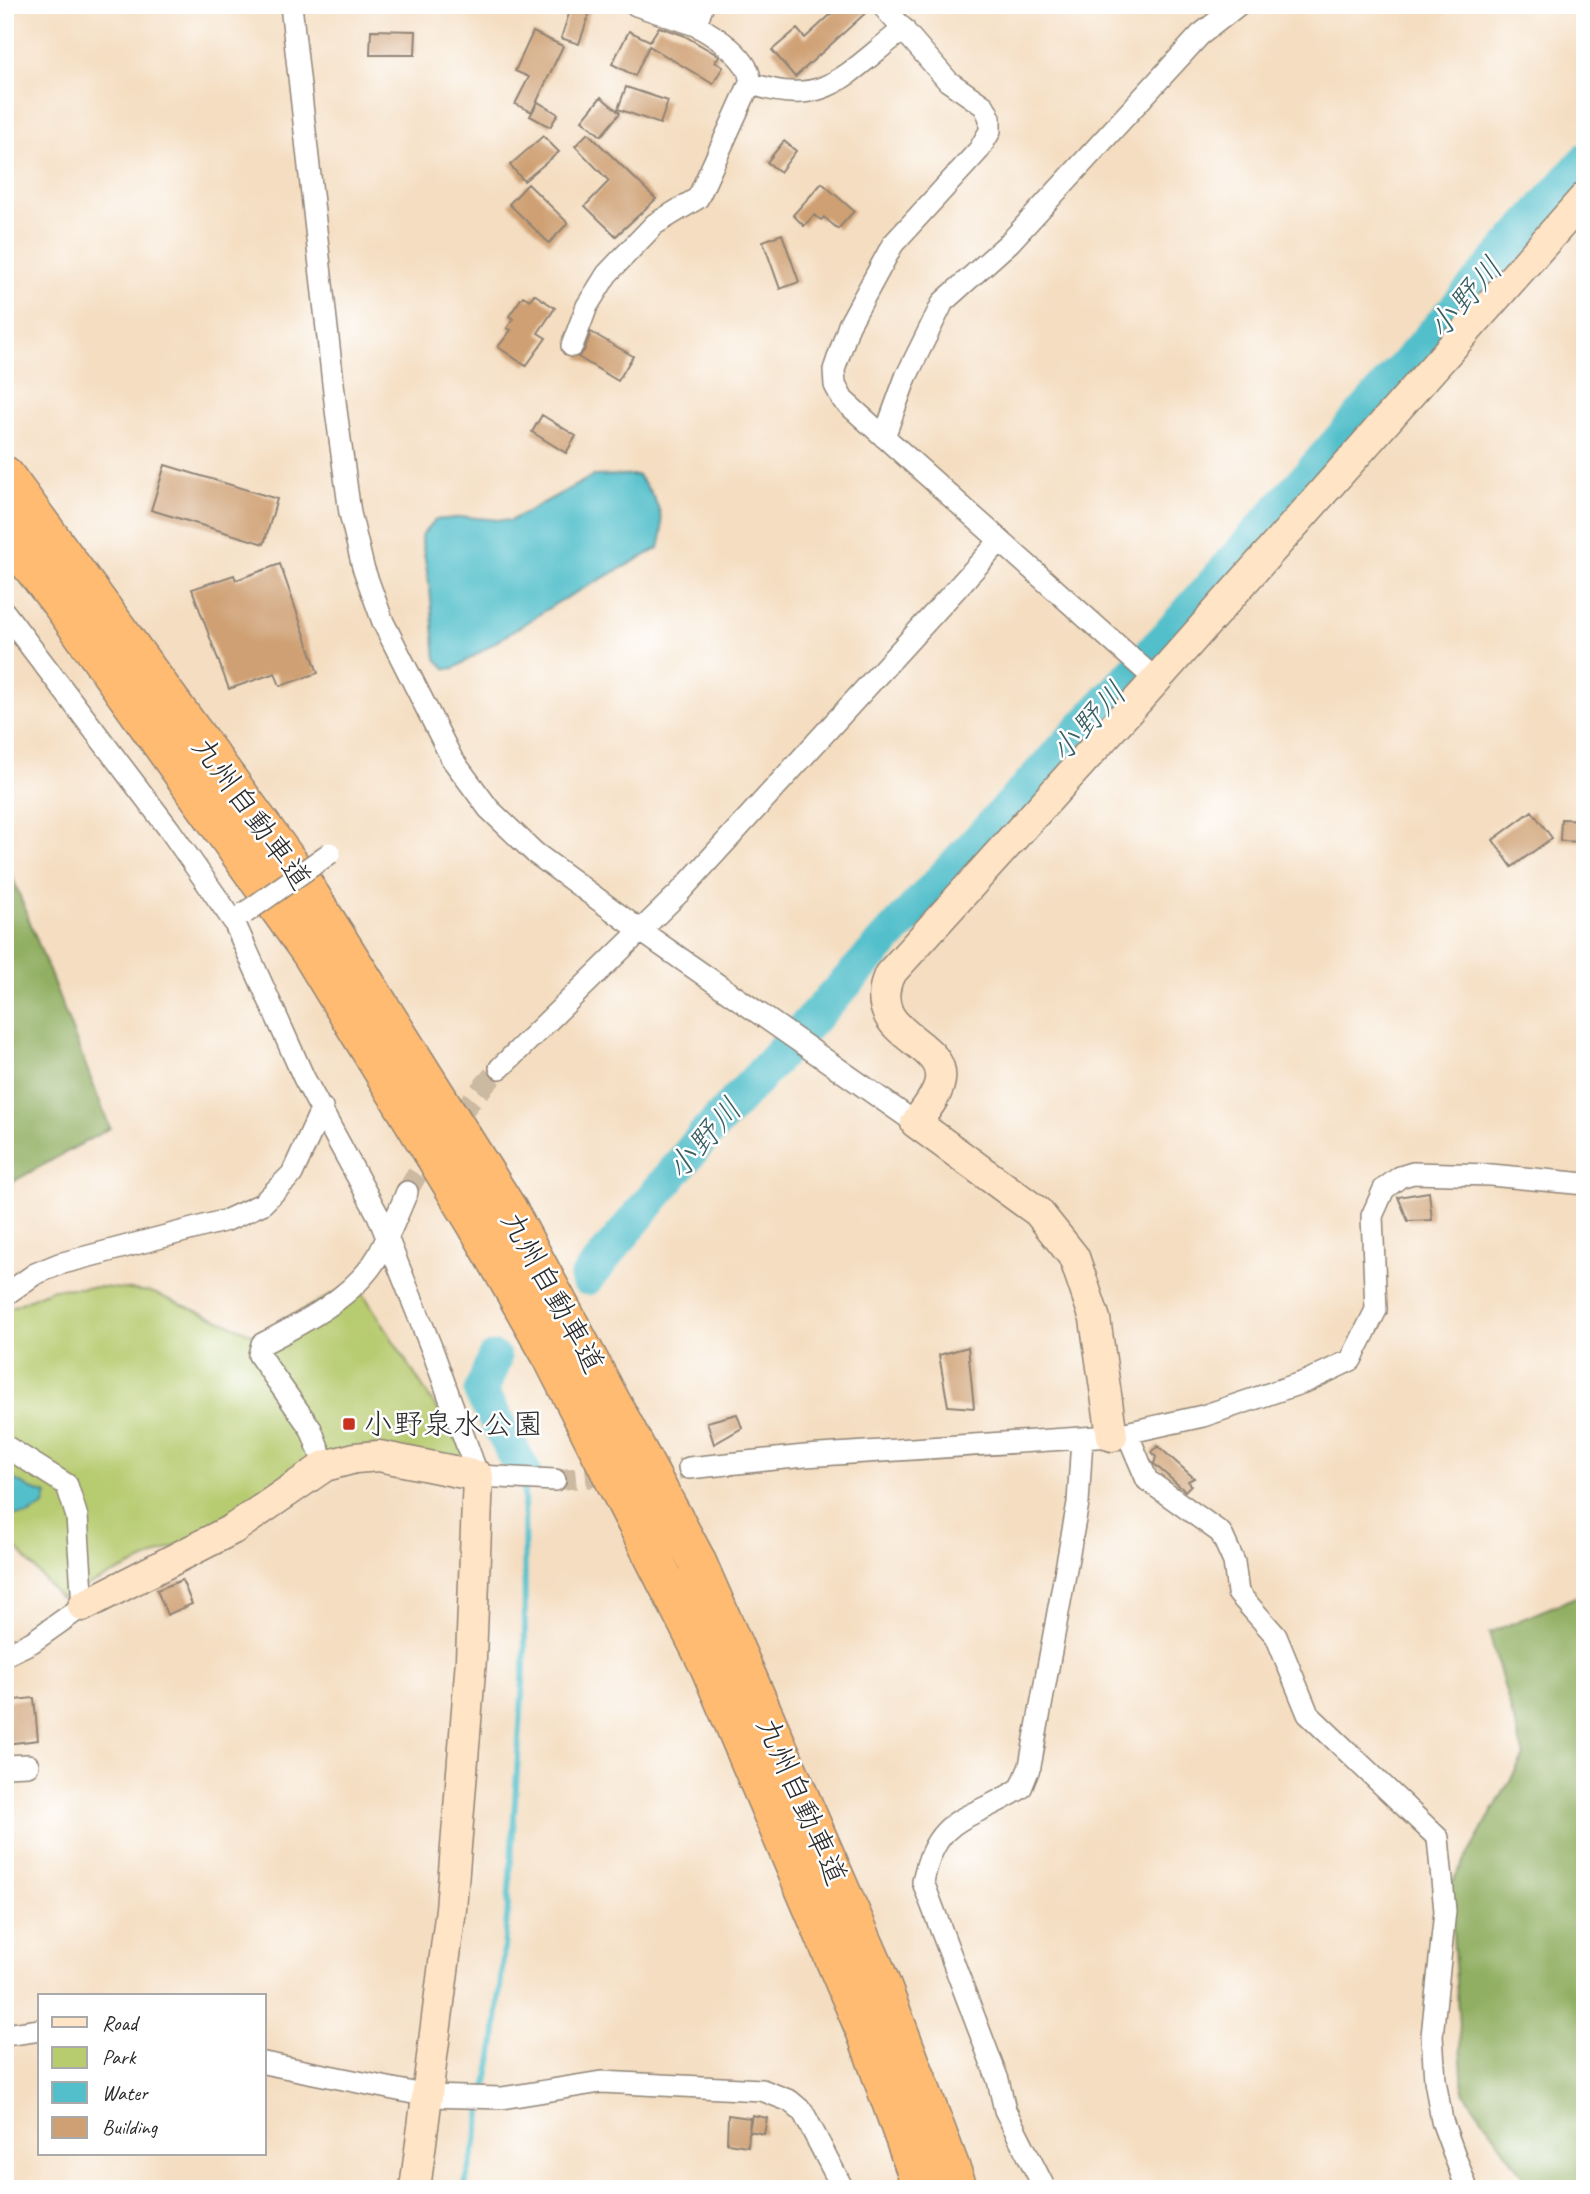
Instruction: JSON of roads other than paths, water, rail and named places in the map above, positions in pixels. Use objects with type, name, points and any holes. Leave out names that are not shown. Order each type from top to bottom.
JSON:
[{"type":"highway","name":"九州自動車道","points":[[5,475],[296,872],[508,1209],[696,1559],[876,1970],[959,2189]]},
{"type":"highway","name":"九州自動車道","points":[[5,533],[61,604],[311,954],[475,1223],[552,1358],[709,1667],[866,2034],[922,2189]]},
{"type":"street","points":[[291,5],[334,397],[350,513],[363,566],[383,622],[452,759],[489,809],[536,853],[641,931],[916,1123],[1038,1212],[1074,1257],[1095,1319],[1119,1435],[1147,1480],[1221,1533],[1234,1562],[1238,1593],[1276,1636],[1308,1714],[1438,1838],[1445,1911],[1432,2036],[1435,2080],[1442,2120],[1466,2189]]},
{"type":"street","points":[[572,345],[587,306],[607,274],[656,224],[698,198],[750,83],[746,65],[709,33],[695,25],[636,5]]},
{"type":"street","points":[[695,25],[704,5]]},
{"type":"street","points":[[882,5],[948,81],[984,106],[990,118],[990,131],[979,150],[893,244],[838,350],[834,370],[839,393],[843,400],[999,542],[1152,676]]},
{"type":"street","points":[[884,437],[906,377],[943,302],[1010,242],[1200,35],[1238,5]]},
{"type":"street","points":[[750,83],[788,94],[819,91],[904,29]]},
{"type":"street","points":[[916,1123],[935,1094],[940,1082],[939,1071],[932,1057],[890,1019],[884,1008],[882,992],[889,975],[1152,676],[1585,197]]},
{"type":"street","points":[[500,1068],[641,931],[999,542]]},
{"type":"street","points":[[5,613],[239,917],[281,1030],[387,1236],[489,1477],[453,1881],[442,2096],[415,2189]]},
{"type":"street","points":[[239,917],[330,853]]},
{"type":"street","points":[[5,1295],[35,1274],[59,1264],[227,1220],[262,1204],[292,1174],[322,1108]]},
{"type":"street","points":[[690,1468],[805,1456],[1082,1439],[1119,1435],[1203,1416],[1307,1381],[1351,1360],[1376,1310],[1371,1216],[1384,1189],[1400,1177],[1413,1173],[1491,1175],[1585,1184]]},
{"type":"street","points":[[325,1466],[311,1429],[259,1355],[262,1344],[329,1306],[377,1257],[407,1192]]},
{"type":"street","points":[[1045,2189],[1005,2110],[998,2080],[923,1882],[928,1855],[955,1822],[1021,1788],[1030,1766],[1078,1503],[1082,1439]]},
{"type":"street","points":[[5,1446],[67,1485],[76,1517],[83,1606]]},
{"type":"street","points":[[5,1655],[32,1642],[83,1606],[233,1529],[325,1466],[355,1458],[379,1456],[489,1477],[555,1480]]},
{"type":"street","points":[[5,1766],[28,1765]]},
{"type":"street","points":[[5,2035],[38,2030]]},
{"type":"street","points":[[266,2063],[442,2096],[502,2098],[601,2082],[762,2090],[790,2101],[803,2112],[843,2189]]},
{"type":"water","points":[[637,475],[650,491],[661,518],[659,548],[560,601],[455,668],[446,669],[436,659],[430,589],[421,536],[435,520],[466,517],[510,521],[593,476]]},
{"type":"water","points":[[5,1474],[31,1489],[47,1494],[44,1506],[27,1515],[5,1515]]},
{"type":"waterway","name":"小野川","points":[[587,1278],[702,1138],[1163,641],[1585,161]]},
{"type":"waterway","name":"小野川","points":[[494,1359],[481,1392],[524,1472]]},
{"type":"waterway","points":[[464,2189],[475,2147],[495,2041],[508,1906],[525,1651],[524,1481]]},
{"type":"tunnel","points":[[407,1192],[450,1127],[500,1068]]},
{"type":"tunnel","points":[[555,1480],[689,1468]]},
{"type":"place","name":"小野泉水公園","points":[[349,1424]]}]
